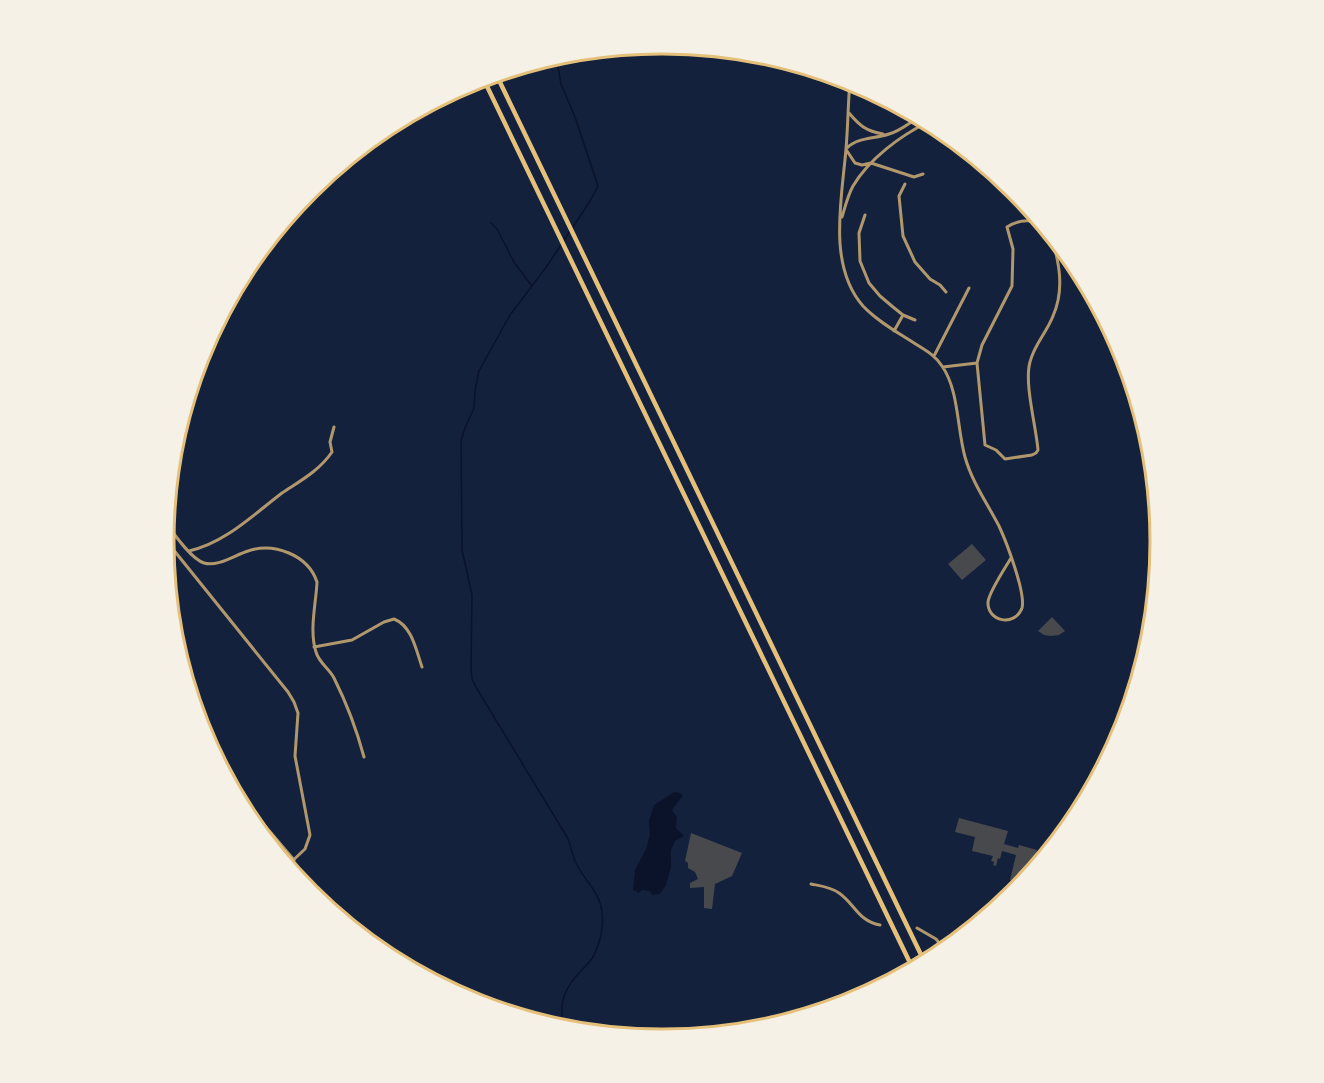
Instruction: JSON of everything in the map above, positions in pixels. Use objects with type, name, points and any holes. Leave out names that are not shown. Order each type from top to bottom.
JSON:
[{"type":"highway","points":[[500,82],[921,954]]},
{"type":"highway","points":[[487,87],[910,962]]},
{"type":"street","points":[[849,91],[839,235],[842,263],[850,284],[866,309],[934,356],[943,367],[950,382],[967,463],[1007,544],[1018,577],[1022,604],[1020,612],[1015,617],[1004,620],[991,613],[988,603],[990,595],[1011,558]]},
{"type":"street","points":[[848,112],[869,131],[886,135]]},
{"type":"street","points":[[846,150],[853,142],[886,135],[911,122]]},
{"type":"street","points":[[840,222],[852,187],[871,163],[886,149],[919,127]]},
{"type":"street","points":[[846,150],[855,163],[862,165],[871,163],[914,177],[923,174]]},
{"type":"street","points":[[905,184],[899,196],[903,236],[915,262],[946,292]]},
{"type":"street","points":[[865,215],[859,233],[860,261],[869,283],[880,296],[903,315],[915,320]]},
{"type":"street","points":[[1029,220],[1007,226],[1013,249],[1012,286],[982,345],[977,363],[985,445],[996,450],[1005,459],[1038,452],[1028,376],[1030,361],[1053,316],[1059,296],[1061,277],[1058,258]]},
{"type":"street","points":[[934,356],[969,288]]},
{"type":"street","points":[[894,330],[903,315]]},
{"type":"street","points":[[943,367],[977,363]]},
{"type":"street","points":[[189,551],[204,547],[226,535],[314,471],[332,452],[331,440],[334,427]]},
{"type":"street","points":[[175,533],[198,561],[208,564],[256,549],[266,549],[286,552],[297,557],[308,567],[316,581],[314,647],[320,661],[335,681],[357,734],[363,757]]},
{"type":"street","points":[[175,551],[294,702],[298,719],[295,756],[310,835],[305,849],[294,860],[276,840]]},
{"type":"street","points":[[314,647],[352,640],[394,619],[401,622],[408,630],[422,667]]},
{"type":"street","points":[[811,884],[837,891],[864,919],[880,926]]},
{"type":"street","points":[[917,928],[939,943]]},
{"type":"water","points":[[674,792],[683,796],[672,810],[677,817],[676,828],[684,836],[675,841],[671,850],[671,867],[666,885],[660,894],[652,895],[650,891],[642,890],[639,893],[633,890],[635,870],[646,849],[650,835],[649,821],[654,805]]},
{"type":"building","points":[[972,544],[986,560],[962,580],[948,564]]},
{"type":"building","points":[[1052,617],[1065,631],[1051,636],[1038,631]]},
{"type":"building","points":[[959,818],[1008,831],[1004,844],[1037,850],[1029,863],[1012,881],[1010,880],[1016,855],[1002,851],[996,866],[993,865],[994,862],[991,861],[993,856],[972,851],[975,837],[955,832]]},
{"type":"building","points":[[691,833],[742,853],[732,876],[715,884],[712,909],[704,908],[704,887],[690,888],[690,883],[698,879],[685,861]]},
{"type":"waterway","points":[[558,65],[561,84],[575,117],[598,186],[573,227]]},
{"type":"waterway","points":[[491,223],[497,229],[514,262],[531,285]]},
{"type":"waterway","points":[[563,1019],[563,1000],[568,987],[593,957],[599,941],[602,929],[601,905],[579,869],[567,837],[472,679],[472,595],[462,550],[461,441],[474,408],[479,371],[510,315],[570,231]]}]
